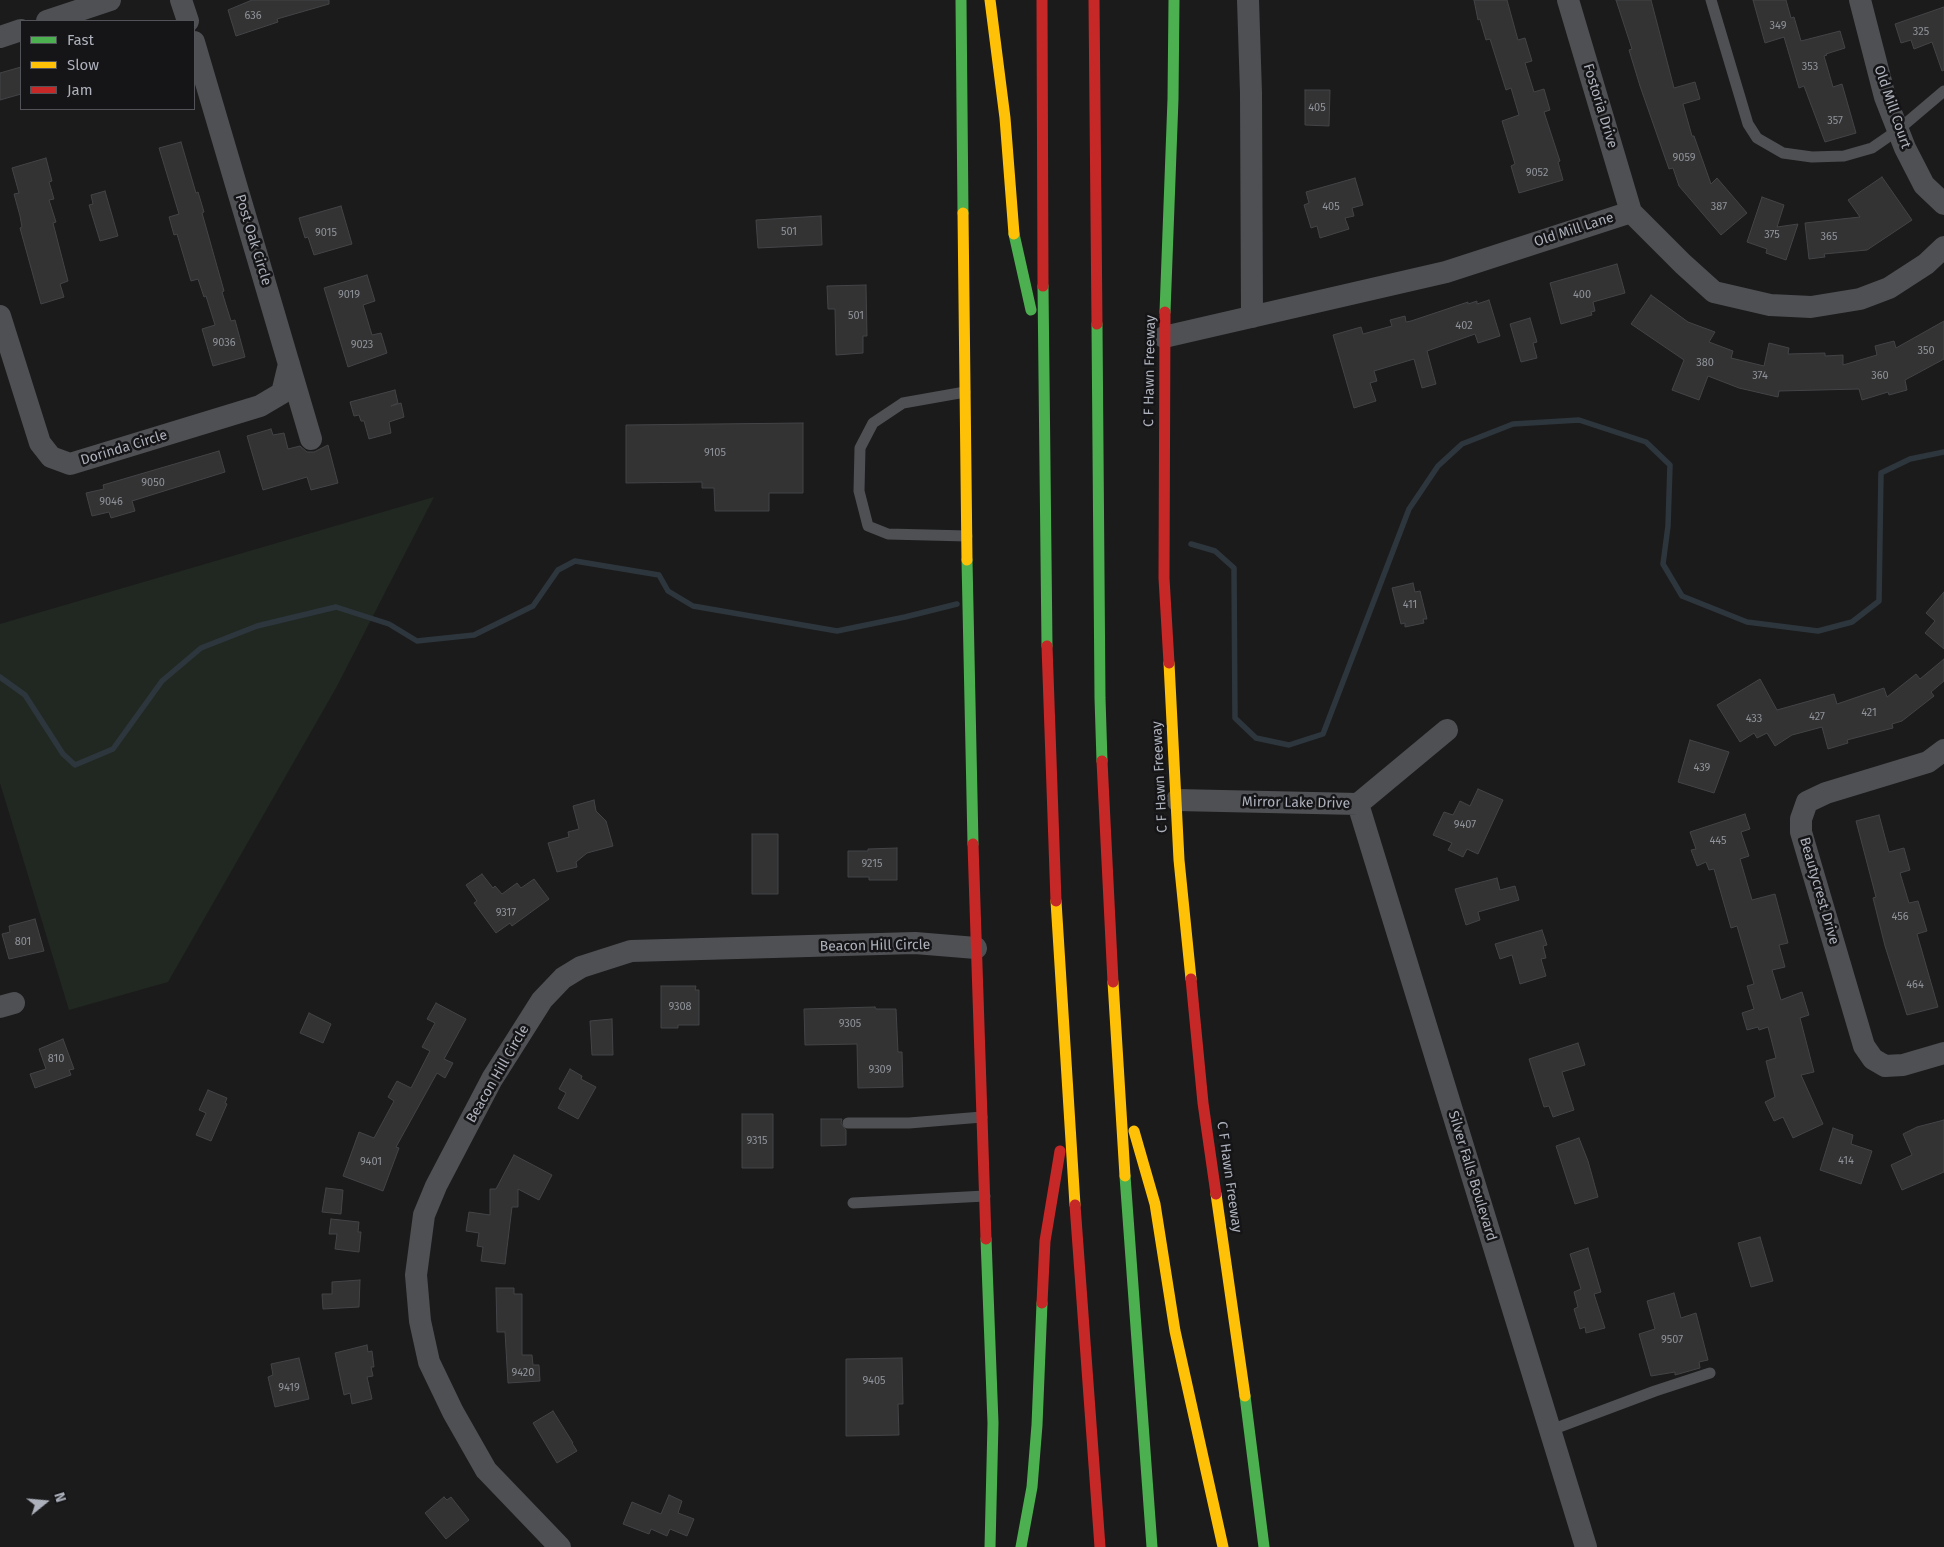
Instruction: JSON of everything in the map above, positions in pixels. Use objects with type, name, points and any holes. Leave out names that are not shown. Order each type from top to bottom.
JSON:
[{"type":"main road","points":[[962,0],[967,536],[976,948],[993,1423],[990,1547]]},
{"type":"main road","points":[[990,0],[1005,118],[1014,232],[1042,365]]},
{"type":"main road","points":[[1042,0],[1042,365],[1048,710],[1053,851],[1068,1111],[1100,1547]]},
{"type":"main road","points":[[1094,0],[1100,698],[1106,868],[1118,1076],[1152,1547]]},
{"type":"main road","name":"C F Hawn Freeway","points":[[1174,0],[1173,99],[1164,337],[1164,578],[1179,860],[1203,1103],[1238,1346],[1264,1547]]},
{"type":"main road","points":[[1118,1076],[1155,1204],[1175,1331],[1223,1547]]},
{"type":"main road","points":[[1021,1547],[1032,1487],[1037,1425],[1045,1240],[1068,1111]]},
{"type":"street","points":[[50,20],[110,0]]},
{"type":"street","points":[[181,0],[188,20]]},
{"type":"street","points":[[1248,0],[1251,93],[1252,317]]},
{"type":"street","name":"Fostoria Drive","points":[[1568,0],[1631,212]]},
{"type":"street","name":"Old Mill Court","points":[[1860,0],[1886,96],[1905,148],[1924,185],[1944,204]]},
{"type":"street","points":[[0,37],[20,30]]},
{"type":"street","name":"Post Oak Circle","points":[[195,45],[311,439]]},
{"type":"street","name":"Old Mill Lane","points":[[1164,337],[1446,272],[1631,212],[1714,292],[1770,305],[1812,306],[1860,299],[1896,283],[1926,264],[1944,247]]},
{"type":"street","name":"Dorinda Circle","points":[[0,316],[40,444],[51,457],[70,464],[260,406],[282,393],[289,364]]},
{"type":"street","name":"Mirror Lake Drive","points":[[1177,800],[1358,804],[1447,730]]},
{"type":"street","name":"Beautycrest Drive","points":[[1944,750],[1928,762],[1826,793],[1807,802],[1801,819],[1801,832],[1864,1046],[1872,1058],[1885,1066],[1903,1065],[1944,1053]]},
{"type":"street","name":"Silver Falls Boulevard","points":[[1358,804],[1586,1547]]},
{"type":"street","name":"Beacon Hill Circle","points":[[560,1547],[486,1470],[453,1412],[429,1362],[420,1321],[416,1275],[424,1214],[436,1186],[492,1079],[542,1000],[563,978],[581,967],[631,951],[915,943],[976,948]]},
{"type":"lane","points":[[1711,0],[1748,124],[1757,138],[1783,153],[1812,157],[1844,156],[1872,148],[1898,130],[1944,91]]},
{"type":"lane","points":[[965,392],[903,403],[873,423],[860,448],[860,491],[868,526],[888,534],[967,536]]},
{"type":"lane","points":[[848,1123],[909,1123],[982,1117]]},
{"type":"lane","points":[[853,1203],[985,1196]]},
{"type":"lane","points":[[1551,1430],[1655,1391],[1710,1373]]},
{"type":"shaded area","points":[[434,497],[336,688],[168,982],[69,1010],[0,783],[0,624]]},
{"type":"building","points":[[252,0],[329,0],[329,4],[277,19],[278,22],[236,36],[228,10]]},
{"type":"building","points":[[1474,0],[1507,0],[1518,40],[1525,38],[1532,61],[1525,63],[1534,92],[1544,89],[1550,110],[1544,112],[1560,161],[1558,162],[1563,180],[1519,193],[1511,166],[1515,164],[1502,121],[1519,115],[1511,88],[1506,90],[1490,39],[1486,40],[1480,19],[1478,20]]},
{"type":"building","points":[[1616,0],[1651,0],[1674,88],[1695,82],[1700,99],[1683,104],[1692,136],[1694,136],[1711,184],[1717,178],[1747,213],[1721,235],[1679,186],[1673,168],[1669,169],[1640,86],[1629,50],[1632,49]]},
{"type":"building","points":[[1753,0],[1786,0],[1791,18],[1794,17],[1801,41],[1840,31],[1845,48],[1824,56],[1833,87],[1842,84],[1856,133],[1825,142],[1804,86],[1799,88],[1784,37],[1765,43]]},
{"type":"building","points":[[1944,7],[1944,70],[1942,71],[1932,42],[1914,49],[1911,40],[1901,43],[1895,24]]},
{"type":"building","points":[[20,67],[20,94],[0,100],[0,73]]},
{"type":"building","points":[[1305,90],[1330,90],[1329,126],[1305,125]]},
{"type":"building","points":[[181,142],[196,193],[198,192],[204,212],[202,213],[224,291],[222,292],[231,321],[235,320],[245,357],[213,366],[202,329],[215,325],[206,296],[204,297],[198,279],[191,281],[177,234],[174,235],[169,217],[179,214],[159,148]]},
{"type":"building","points":[[46,158],[52,181],[49,182],[54,199],[49,200],[56,222],[53,223],[68,281],[60,284],[64,297],[41,304],[20,228],[22,227],[14,194],[19,193],[12,168]]},
{"type":"building","points":[[1882,177],[1912,220],[1867,250],[1824,254],[1825,257],[1809,259],[1805,223],[1860,217],[1848,200]]},
{"type":"building","points":[[1355,178],[1363,205],[1352,208],[1354,216],[1345,218],[1349,229],[1320,238],[1317,226],[1311,228],[1304,205],[1309,203],[1306,192]]},
{"type":"building","points":[[105,191],[118,236],[100,241],[89,205],[93,204],[91,195]]},
{"type":"building","points":[[1762,197],[1784,205],[1777,227],[1798,224],[1786,260],[1766,253],[1767,249],[1747,242]]},
{"type":"building","points":[[341,206],[352,244],[314,255],[308,237],[305,238],[299,218]]},
{"type":"building","points":[[821,216],[822,245],[758,248],[756,220]]},
{"type":"building","points":[[1617,264],[1625,293],[1593,302],[1595,311],[1591,312],[1592,315],[1561,324],[1550,283]]},
{"type":"building","points":[[367,275],[375,301],[363,305],[372,335],[381,333],[387,353],[348,367],[324,288]]},
{"type":"building","points":[[866,285],[867,336],[863,336],[863,353],[836,355],[835,309],[828,309],[827,286]]},
{"type":"building","points":[[1651,295],[1688,322],[1715,332],[1709,342],[1733,351],[1731,358],[1764,366],[1769,343],[1789,348],[1788,354],[1825,353],[1825,356],[1843,355],[1843,365],[1877,355],[1875,346],[1894,341],[1896,348],[1944,321],[1944,359],[1905,380],[1907,390],[1889,395],[1888,392],[1862,400],[1859,389],[1779,391],[1778,397],[1739,388],[1708,376],[1699,400],[1672,390],[1684,360],[1631,324]]},
{"type":"building","points":[[1489,300],[1500,336],[1478,343],[1475,334],[1427,351],[1436,384],[1422,388],[1414,359],[1374,371],[1377,381],[1370,383],[1376,401],[1354,408],[1333,335],[1361,327],[1363,334],[1392,326],[1390,320],[1405,316],[1406,322],[1411,321],[1468,302],[1468,304],[1477,301],[1477,304]]},
{"type":"building","points":[[1530,318],[1537,342],[1533,343],[1537,358],[1521,362],[1510,324]]},
{"type":"building","points":[[395,390],[398,403],[391,406],[401,403],[404,417],[389,422],[391,433],[369,439],[364,421],[361,421],[359,415],[354,416],[350,402]]},
{"type":"building","points":[[803,423],[803,493],[769,493],[769,511],[715,511],[714,488],[702,488],[702,482],[626,483],[626,425]]},
{"type":"building","points":[[271,429],[273,435],[284,433],[288,449],[300,446],[307,452],[314,452],[328,445],[338,483],[311,490],[307,477],[263,490],[247,436]]},
{"type":"building","points":[[219,451],[225,472],[132,501],[135,511],[111,518],[109,512],[92,516],[86,493],[104,489],[103,485]]},
{"type":"building","points":[[1413,583],[1415,592],[1420,591],[1427,619],[1423,619],[1424,623],[1405,627],[1405,623],[1401,624],[1392,588]]},
{"type":"building","points":[[1944,592],[1944,649],[1925,633],[1935,621],[1926,613]]},
{"type":"building","points":[[1944,659],[1944,681],[1931,692],[1934,696],[1902,721],[1892,724],[1893,728],[1847,740],[1848,743],[1828,749],[1822,727],[1792,735],[1775,746],[1767,733],[1757,738],[1754,733],[1740,742],[1717,705],[1760,679],[1777,710],[1834,694],[1837,704],[1884,688],[1887,697],[1916,674],[1920,679]]},
{"type":"building","points":[[1690,740],[1729,752],[1714,793],[1678,782]]},
{"type":"building","points":[[1478,789],[1503,800],[1478,854],[1467,849],[1463,857],[1448,850],[1452,843],[1433,835],[1444,812],[1453,815],[1460,801],[1470,806]]},
{"type":"building","points":[[594,800],[596,811],[606,821],[613,846],[587,853],[576,862],[577,867],[557,872],[548,843],[569,837],[568,832],[579,829],[573,806]]},
{"type":"building","points":[[1745,814],[1750,829],[1741,832],[1749,856],[1740,859],[1752,900],[1775,894],[1788,943],[1779,945],[1785,967],[1772,970],[1781,1000],[1802,992],[1809,1015],[1800,1018],[1814,1072],[1801,1075],[1823,1124],[1793,1138],[1783,1117],[1774,1121],[1765,1102],[1775,1097],[1766,1061],[1776,1058],[1768,1027],[1759,1030],[1758,1027],[1747,1030],[1742,1013],[1754,1009],[1747,986],[1754,984],[1737,926],[1731,928],[1714,869],[1709,870],[1706,862],[1697,866],[1691,850],[1696,849],[1690,832]]},
{"type":"building","points":[[1879,815],[1889,852],[1904,848],[1910,870],[1900,873],[1909,903],[1918,901],[1927,931],[1917,934],[1938,1007],[1907,1015],[1885,946],[1873,898],[1876,897],[1856,821]]},
{"type":"building","points":[[752,834],[778,834],[778,894],[752,894]]},
{"type":"building","points":[[897,848],[897,880],[869,880],[869,877],[848,877],[848,851]]},
{"type":"building","points":[[482,874],[493,888],[495,886],[502,894],[517,883],[521,888],[534,879],[549,899],[512,926],[510,923],[496,933],[474,903],[477,901],[466,885]]},
{"type":"building","points":[[1497,878],[1500,890],[1515,886],[1519,900],[1478,912],[1480,920],[1466,925],[1455,889]]},
{"type":"building","points":[[35,919],[44,951],[9,959],[2,934],[10,932],[9,926]]},
{"type":"building","points":[[1542,930],[1547,945],[1543,946],[1546,958],[1541,959],[1546,976],[1520,984],[1512,955],[1500,959],[1495,944]]},
{"type":"building","points":[[661,986],[696,986],[695,990],[699,990],[699,1025],[678,1025],[678,1028],[661,1028]]},
{"type":"building","points":[[436,1003],[466,1019],[444,1059],[453,1063],[445,1078],[437,1073],[396,1147],[399,1148],[383,1191],[343,1176],[359,1132],[374,1138],[394,1101],[388,1097],[397,1081],[411,1088],[430,1051],[422,1047],[435,1023],[427,1019]]},
{"type":"building","points":[[875,1007],[876,1009],[896,1009],[898,1052],[902,1052],[903,1087],[858,1088],[857,1044],[805,1045],[804,1009]]},
{"type":"building","points":[[309,1013],[331,1024],[323,1043],[300,1033]]},
{"type":"building","points":[[612,1019],[613,1055],[592,1055],[590,1021]]},
{"type":"building","points":[[63,1039],[74,1069],[69,1070],[71,1075],[35,1088],[30,1074],[46,1069],[39,1049]]},
{"type":"building","points":[[1578,1043],[1585,1065],[1562,1072],[1574,1110],[1553,1117],[1549,1106],[1544,1107],[1529,1059]]},
{"type":"building","points":[[570,1069],[582,1076],[581,1079],[596,1087],[578,1119],[558,1108],[566,1093],[559,1089]]},
{"type":"building","points":[[208,1090],[227,1098],[225,1103],[227,1104],[211,1141],[196,1135],[206,1113],[199,1110]]},
{"type":"building","points":[[742,1114],[773,1114],[773,1168],[742,1168]]},
{"type":"building","points":[[821,1119],[842,1119],[841,1123],[846,1130],[846,1145],[821,1146]]},
{"type":"building","points":[[1944,1120],[1944,1172],[1902,1190],[1891,1165],[1912,1155],[1903,1134],[1917,1127]]},
{"type":"building","points":[[1833,1128],[1853,1135],[1851,1144],[1872,1151],[1861,1184],[1820,1170]]},
{"type":"building","points":[[1579,1138],[1588,1161],[1598,1197],[1575,1204],[1556,1146]]},
{"type":"building","points":[[514,1155],[552,1175],[539,1200],[518,1189],[518,1207],[512,1207],[505,1264],[481,1261],[483,1247],[477,1246],[479,1233],[466,1231],[469,1212],[490,1215],[490,1189],[496,1189]]},
{"type":"building","points":[[326,1188],[343,1190],[341,1214],[322,1212]]},
{"type":"building","points":[[331,1219],[359,1222],[358,1232],[361,1232],[359,1252],[335,1249],[337,1234],[329,1234]]},
{"type":"building","points":[[1760,1237],[1773,1281],[1751,1287],[1738,1243]]},
{"type":"building","points":[[1588,1248],[1601,1292],[1594,1294],[1605,1328],[1586,1333],[1585,1327],[1580,1329],[1574,1309],[1578,1307],[1574,1292],[1581,1289],[1570,1254]]},
{"type":"building","points":[[360,1280],[359,1307],[323,1309],[322,1294],[332,1294],[332,1282]]},
{"type":"building","points":[[496,1288],[514,1288],[514,1294],[522,1294],[522,1355],[532,1355],[533,1365],[539,1365],[540,1381],[508,1383],[505,1332],[497,1332]]},
{"type":"building","points":[[1674,1293],[1681,1318],[1696,1313],[1708,1360],[1699,1362],[1700,1368],[1675,1375],[1675,1372],[1651,1376],[1639,1334],[1655,1329],[1647,1301]]},
{"type":"building","points":[[367,1345],[368,1352],[372,1351],[374,1367],[371,1367],[373,1376],[367,1377],[372,1399],[352,1404],[350,1393],[344,1395],[335,1353]]},
{"type":"building","points":[[299,1358],[309,1399],[275,1407],[268,1377],[273,1375],[271,1364]]},
{"type":"building","points":[[902,1358],[903,1404],[898,1404],[899,1435],[846,1436],[846,1359]]},
{"type":"building","points":[[553,1411],[577,1451],[557,1463],[533,1423]]},
{"type":"building","points":[[669,1495],[682,1501],[678,1513],[694,1519],[687,1536],[670,1529],[667,1536],[651,1529],[649,1534],[623,1524],[632,1502],[661,1514]]},
{"type":"building","points":[[444,1497],[447,1500],[451,1497],[469,1520],[446,1539],[425,1513]]},
{"type":"waterway","points":[[1191,544],[1215,551],[1234,568],[1235,718],[1256,738],[1289,745],[1323,734],[1409,509],[1438,466],[1462,444],[1513,424],[1579,420],[1646,442],[1670,465],[1668,526],[1663,564],[1682,596],[1747,622],[1818,631],[1852,622],[1879,601],[1881,473],[1910,459],[1944,452]]},
{"type":"waterway","points":[[0,677],[25,695],[63,754],[75,765],[113,749],[162,681],[201,648],[257,626],[336,607],[389,624],[417,641],[474,635],[533,606],[558,570],[575,561],[659,575],[668,591],[693,606],[837,631],[957,604]]},
{"type":"traffic: fast","points":[[961,0],[963,213]]},
{"type":"traffic: fast","points":[[1165,312],[1173,99],[1174,0]]},
{"type":"traffic: fast","points":[[1014,234],[1031,310]]},
{"type":"traffic: fast","points":[[1043,286],[1047,646]]},
{"type":"traffic: fast","points":[[1097,324],[1102,761]]},
{"type":"traffic: fast","points":[[967,560],[973,844]]},
{"type":"traffic: fast","points":[[1125,1176],[1152,1547]]},
{"type":"traffic: fast","points":[[986,1239],[993,1423],[990,1547]]},
{"type":"traffic: fast","points":[[1021,1547],[1032,1487],[1037,1425],[1042,1303]]},
{"type":"traffic: fast","points":[[1245,1396],[1264,1547]]},
{"type":"traffic: slow","points":[[990,0],[1005,118],[1014,234]]},
{"type":"traffic: slow","points":[[963,213],[967,560]]},
{"type":"traffic: slow","points":[[1169,663],[1179,860],[1191,979]]},
{"type":"traffic: slow","points":[[1056,901],[1075,1205]]},
{"type":"traffic: slow","points":[[1113,982],[1125,1176]]},
{"type":"traffic: slow","points":[[1134,1131],[1155,1204],[1175,1331],[1223,1547]]},
{"type":"traffic: slow","points":[[1216,1194],[1245,1396]]},
{"type":"traffic: jam","points":[[1042,0],[1043,286]]},
{"type":"traffic: jam","points":[[1094,0],[1097,324]]},
{"type":"traffic: jam","points":[[1165,312],[1164,578],[1169,663]]},
{"type":"traffic: jam","points":[[1047,646],[1056,901]]},
{"type":"traffic: jam","points":[[1102,761],[1113,982]]},
{"type":"traffic: jam","points":[[973,844],[986,1239]]},
{"type":"traffic: jam","points":[[1191,979],[1203,1103],[1216,1194]]},
{"type":"traffic: jam","points":[[1042,1303],[1045,1241],[1060,1151]]},
{"type":"traffic: jam","points":[[1075,1205],[1100,1547]]}]
